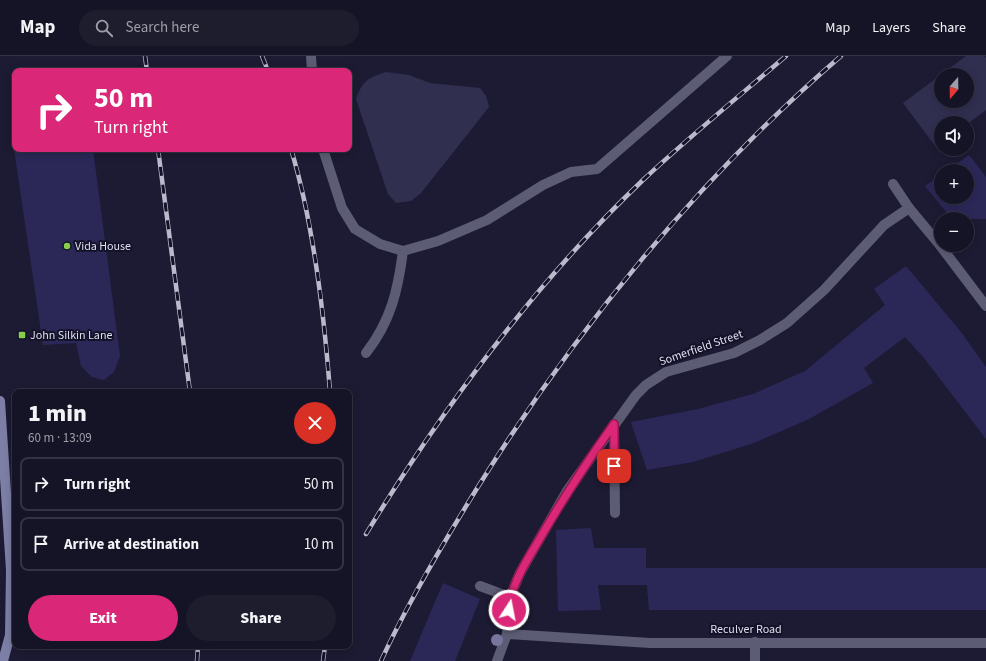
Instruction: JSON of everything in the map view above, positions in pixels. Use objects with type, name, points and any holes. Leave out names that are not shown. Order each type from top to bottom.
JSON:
[{"type":"main road","points":[[0,401],[12,557]]},
{"type":"main road","points":[[3,661],[10,635],[12,592]]},
{"type":"street","points":[[311,56],[312,68]]},
{"type":"street","points":[[324,152],[342,208],[355,229],[380,244],[403,251],[438,241],[487,220],[543,185],[571,172],[597,169],[727,56]]},
{"type":"street","points":[[893,184],[909,208],[939,244],[986,306]]},
{"type":"street","name":"Somerfield Street","points":[[497,661],[507,634],[510,597],[520,573],[567,491],[614,424],[646,385],[666,372],[734,353],[760,340],[787,323],[824,290],[884,225],[909,208]]},
{"type":"street","points":[[366,353],[380,333],[390,311],[397,289],[403,251]]},
{"type":"street","points":[[614,424],[614,513]]},
{"type":"street","points":[[480,586],[510,597]]},
{"type":"street","name":"Reculver Road","points":[[507,634],[650,643],[986,643]]},
{"type":"street","points":[[755,642],[755,661]]},
{"type":"shaded area","points":[[966,56],[984,56],[986,58],[986,110],[974,119],[974,116],[934,116],[934,144],[903,103],[934,80],[934,108],[974,108],[974,68],[950,68]]},
{"type":"shaded area","points":[[386,72],[409,75],[430,83],[480,88],[486,96],[489,107],[421,193],[411,201],[396,203],[388,194],[356,99],[361,88],[370,78]]},
{"type":"building","name":"Vida House","points":[[14,152],[93,152],[120,356],[114,372],[104,380],[92,377],[81,366],[76,343],[43,345]]},
{"type":"building","points":[[970,156],[986,177],[986,219],[974,219],[974,212],[946,212],[940,204],[974,204],[974,164],[956,164]]},
{"type":"building","points":[[934,180],[934,197],[925,186]]},
{"type":"building","points":[[906,266],[961,332],[986,367],[986,439],[924,358],[905,337],[864,368],[873,383],[809,419],[754,443],[693,462],[647,470],[631,422],[698,409],[753,394],[805,371],[885,305],[874,289]]},
{"type":"building","points":[[591,528],[594,548],[646,548],[646,568],[986,568],[986,610],[649,610],[647,585],[598,585],[601,610],[558,611],[556,530]]},
{"type":"building","points":[[443,583],[480,599],[455,661],[410,661]]},
{"type":"railway","points":[[145,56],[147,68]]},
{"type":"railway","points":[[262,56],[267,68]]},
{"type":"railway","points":[[366,534],[396,486],[459,393],[528,304],[565,261],[603,220],[660,164],[786,56]]},
{"type":"railway","points":[[381,661],[402,617],[476,490],[514,430],[597,315],[642,259],[689,205],[788,103],[841,56]]},
{"type":"railway","points":[[158,152],[190,389]]},
{"type":"railway","points":[[292,152],[306,208],[317,269],[325,331],[330,389]]},
{"type":"railway","points":[[197,661],[198,649]]},
{"type":"railway","points":[[323,661],[325,649]]},
{"type":"place","name":"Vida House","points":[[67,246]]},
{"type":"place","name":"John Silkin Lane","points":[[22,335]]},
{"type":"route","points":[[509,610],[510,597],[520,573],[567,491],[614,424],[614,466]]}]
